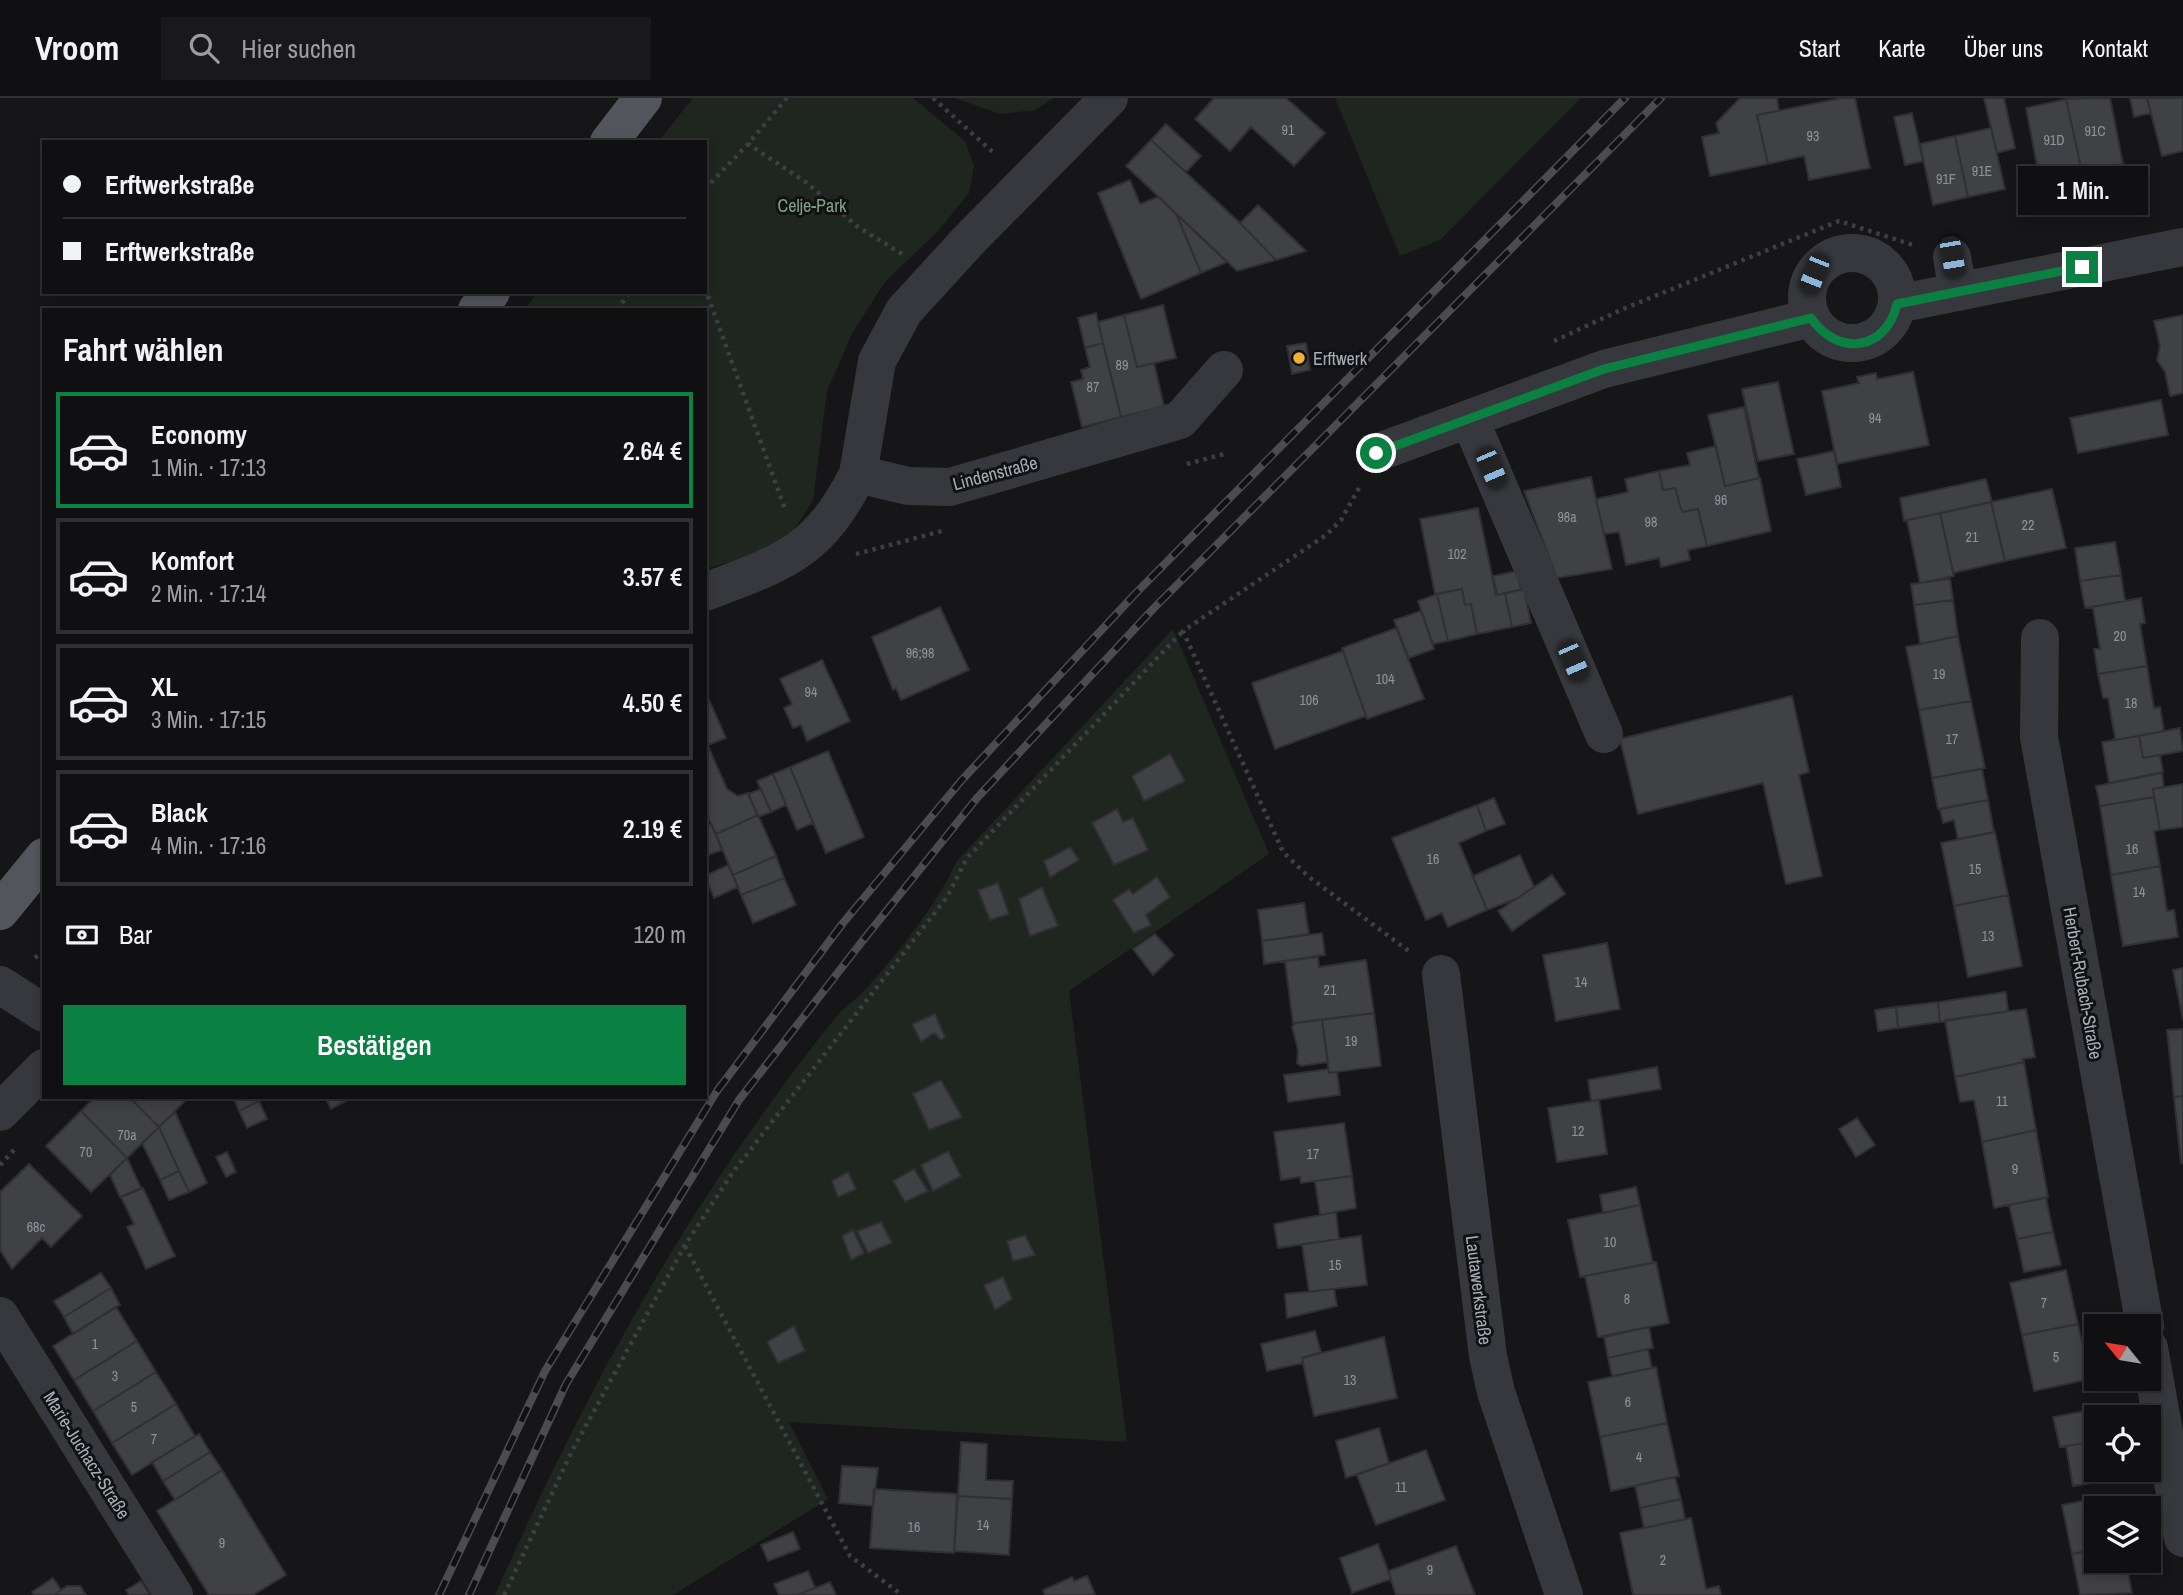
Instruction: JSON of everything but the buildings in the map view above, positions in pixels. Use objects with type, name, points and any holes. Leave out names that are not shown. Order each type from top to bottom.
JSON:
[{"type":"main road","points":[[611,140],[643,98]]},
{"type":"main road","points":[[479,308],[489,294]]},
{"type":"main road","points":[[0,912],[42,859]]},
{"type":"street","points":[[707,591],[783,562],[801,551],[836,513],[858,474],[877,361],[888,335],[934,276],[1109,98]]},
{"type":"street","points":[[1897,304],[1955,274],[2183,247]]},
{"type":"street","points":[[1853,253],[1868,256],[1881,263],[1891,274],[1897,288],[1897,304],[1894,318],[1874,339],[1845,344],[1831,339],[1811,318],[1808,288],[1814,274],[1824,262],[1853,253]]},
{"type":"street","points":[[1376,453],[1604,369],[1811,318]]},
{"type":"street","name":"Lindenstraße","points":[[858,474],[908,486],[950,486],[1180,420],[1224,370]]},
{"type":"street","points":[[1470,420],[1604,734]]},
{"type":"street","name":"Herbert-Rubach-Straße","points":[[2040,638],[2039,737],[2143,1314]]},
{"type":"street","name":"Lautawerkstraße","points":[[1441,975],[1488,1356],[1496,1392],[1564,1595]]},
{"type":"street","points":[[0,985],[42,1012]]},
{"type":"street","points":[[0,1112],[42,1070]]},
{"type":"street","name":"Marie-Juchacz-Straße","points":[[0,1316],[174,1595]]},
{"type":"street","points":[[2157,1391],[2183,1538]]},
{"type":"path","points":[[707,187],[787,98]]},
{"type":"path","points":[[933,98],[1026,182]]},
{"type":"path","points":[[748,144],[807,183],[874,239],[934,276]]},
{"type":"path","points":[[1546,344],[1622,309],[1839,221],[1955,274]]},
{"type":"path","points":[[707,293],[801,551]]},
{"type":"path","points":[[504,1595],[572,1451],[685,1245],[733,1172],[947,897],[967,858],[1183,631],[1326,535],[1347,510],[1376,453]]},
{"type":"path","points":[[1183,631],[1283,852],[1309,877],[1441,975]]},
{"type":"path","points":[[685,1245],[850,1556],[902,1595]]},
{"type":"green space","name":"Celje-Park","points":[[693,98],[913,98],[965,141],[974,166],[969,193],[938,231],[885,282],[853,332],[827,391],[813,501],[782,547],[707,568],[707,308],[526,308],[536,294],[707,294],[707,140],[660,140]]},
{"type":"green space","points":[[955,98],[1054,98],[1035,110],[1000,114]]},
{"type":"green space","points":[[1335,98],[1581,98],[1440,240],[1400,256]]},
{"type":"green space","points":[[1173,629],[1269,854],[1069,991],[1127,1442],[789,1422],[828,1499],[673,1595],[495,1595],[552,1472],[614,1352],[682,1235],[766,1109],[842,1010],[860,995],[899,950],[938,895],[956,862]]},
{"type":"railway","points":[[439,1595],[545,1371],[717,1091],[843,923],[961,781],[1135,594],[1625,98]]},
{"type":"railway","points":[[469,1595],[566,1384],[739,1100],[864,939],[977,798],[1153,609],[1661,98]]},
{"type":"place","name":"Erftwerk","points":[[1299,358]]},
{"type":"route","points":[[1376,453],[1604,369],[1641,359],[1811,318],[1819,330],[1831,339],[1845,344],[1859,343],[1874,339],[1885,330],[1894,318],[1897,304],[2082,267]]}]
